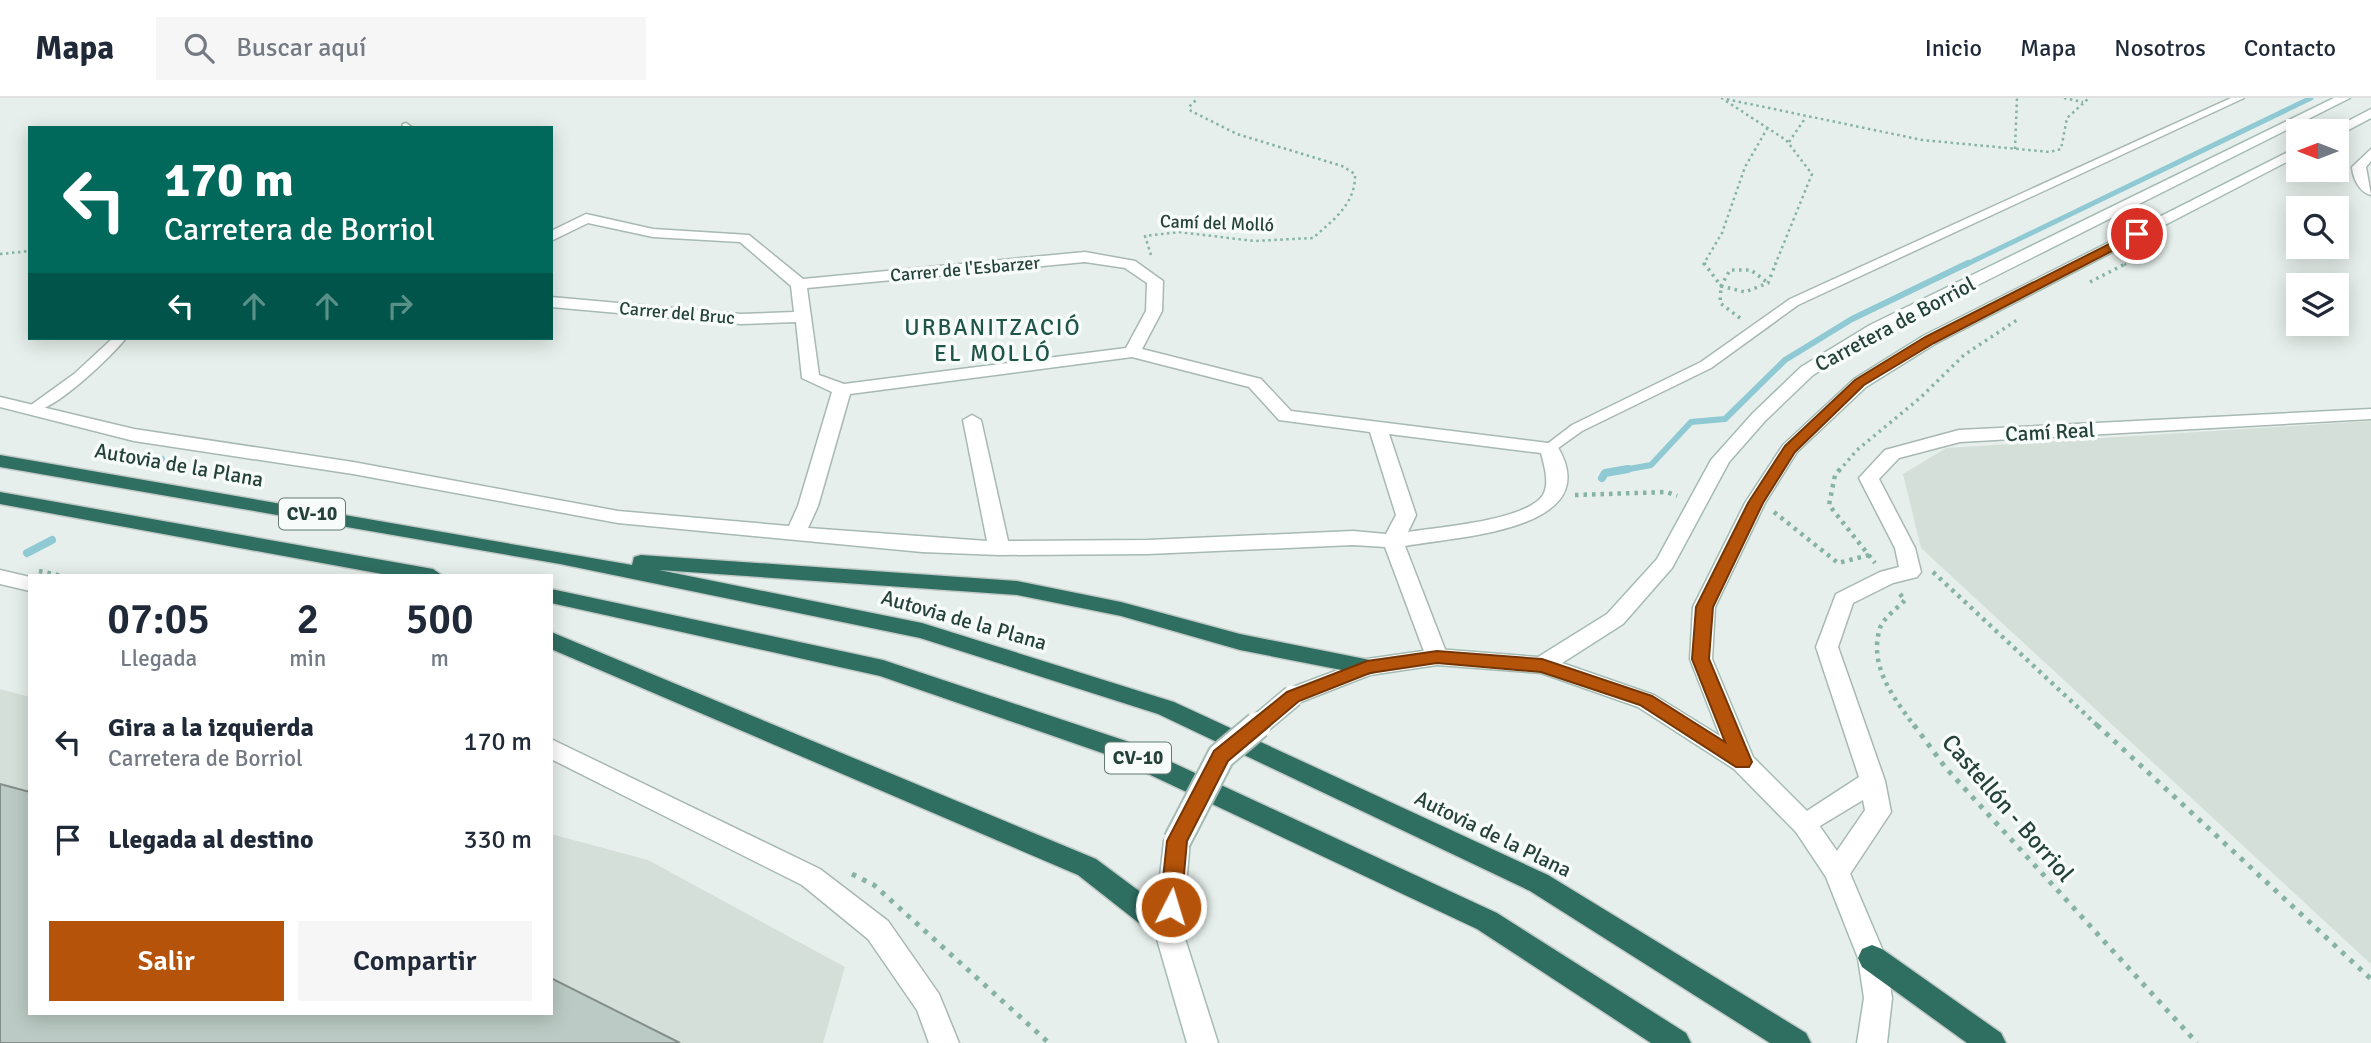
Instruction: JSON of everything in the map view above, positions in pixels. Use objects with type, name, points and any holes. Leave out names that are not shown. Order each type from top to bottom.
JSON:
[{"type":"highway","name":"Autovia de la Plana","points":[[0,461],[560,557],[922,631],[1166,708],[1539,883],[1796,1043]]},
{"type":"highway","name":"CV-10","points":[[0,498],[422,574]]},
{"type":"highway","points":[[560,557],[1017,588],[1121,609],[1240,642],[1367,667]]},
{"type":"highway","points":[[356,562],[383,574]]},
{"type":"highway","name":"CV-10","points":[[553,596],[883,668],[1117,748],[1487,921],[1676,1043]]},
{"type":"highway","points":[[553,640],[839,765],[1087,867],[1168,929]]},
{"type":"highway","points":[[1871,958],[1991,1043]]},
{"type":"street","name":"Carretera de Borriol","points":[[1542,665],[1615,619],[1665,563],[1721,460],[1759,417],[1807,371],[1876,329],[2344,98]]},
{"type":"street","points":[[2349,124],[2371,113]]},
{"type":"street","points":[[2371,153],[2359,167],[2360,178],[2371,191]]},
{"type":"street","name":"Carretera de Borriol","points":[[1743,762],[1701,659],[1704,607],[1755,503],[1790,449],[1860,383],[1929,340],[2286,157]]},
{"type":"street","points":[[0,402],[36,408],[134,435],[353,468],[618,517],[794,534],[999,548],[1148,547],[1353,538],[1393,541],[1508,522],[1542,508],[1554,495],[1556,474],[1549,448],[1285,416],[1255,383],[1132,352],[842,390],[811,378],[799,285],[744,238],[653,233],[586,218],[553,236]]},
{"type":"street","name":"Carrer de l'Esbarzer","points":[[799,285],[1085,257],[1130,264],[1155,281]]},
{"type":"street","points":[[1132,352],[1154,311],[1155,281]]},
{"type":"street","name":"Carrer del Bruc","points":[[553,302],[741,319],[803,317]]},
{"type":"street","points":[[794,534],[808,506],[842,390]]},
{"type":"street","name":"Camí Real","points":[[1905,548],[1869,478],[1892,454],[1959,436],[2371,414]]},
{"type":"street","points":[[972,420],[999,548]]},
{"type":"street","points":[[1378,427],[1406,515],[1393,541],[1437,657]]},
{"type":"street","points":[[1837,872],[1878,812],[1873,780],[1828,647],[1844,599],[1887,577],[1910,572],[1905,548]]},
{"type":"street","points":[[0,577],[28,584]]},
{"type":"street","points":[[1203,1043],[1168,929],[1177,841],[1221,756],[1293,696],[1367,667],[1437,657],[1542,665],[1646,701],[1743,762],[1805,825],[1837,872],[1871,958],[1878,998],[1872,1043]]},
{"type":"street","points":[[553,749],[811,877],[878,930],[929,1003],[944,1043]]},
{"type":"street","points":[[1805,825],[1873,780]]},
{"type":"lane","points":[[1549,448],[1577,429],[1706,365],[1794,302],[2239,98]]},
{"type":"lane","points":[[36,408],[79,377],[118,340]]},
{"type":"path","name":"Camí del Molló","points":[[1155,281],[1157,266],[1149,252],[1145,236],[1171,232],[1254,241],[1313,239],[1349,204],[1357,185],[1355,174],[1342,166],[1237,134],[1191,111],[1189,107],[1198,98]]},
{"type":"path","points":[[1720,98],[1922,140],[2050,152],[2061,149],[2067,118],[2089,98]]},
{"type":"path","points":[[1720,98],[1768,127],[1789,142],[1804,158],[1812,174],[1768,283],[1745,292],[1721,286],[1703,265],[1722,233],[1745,167],[1768,127]]},
{"type":"path","points":[[2015,149],[2017,98]]},
{"type":"path","points":[[2064,98],[2084,102]]},
{"type":"path","points":[[1789,142],[1806,117]]},
{"type":"path","points":[[2079,287],[2152,250]]},
{"type":"path","points":[[0,254],[28,251]]},
{"type":"path","points":[[1755,329],[1720,303],[1721,286],[1730,270],[1751,270],[1768,283]]},
{"type":"path","points":[[1887,577],[1829,505],[1835,475],[1857,450],[1920,397],[1964,355],[2018,319]]},
{"type":"path","points":[[1905,548],[1976,608],[2371,979]]},
{"type":"path","name":"Castellón - Borriol","points":[[1887,577],[1905,600],[1880,626],[1876,658],[1889,691],[1945,767],[2196,1043]]},
{"type":"shaded area","points":[[2371,421],[2371,964],[1921,548],[1903,474],[1946,448]]},
{"type":"shaded area","points":[[0,689],[28,696],[28,1015],[553,1015],[553,835],[648,860],[845,967],[823,1043],[0,1043]]},
{"type":"building","points":[[0,784],[28,791],[28,1015],[553,1015],[553,979],[680,1043],[0,1043]]},
{"type":"waterway","points":[[1965,265],[2311,98]]},
{"type":"waterway","points":[[1618,471],[1651,465],[1691,422],[1725,419],[1785,360],[1852,319],[1968,263]]},
{"type":"waterway","points":[[158,462],[162,459]]},
{"type":"waterway","points":[[1602,478],[1605,473],[1628,469]]},
{"type":"waterway","points":[[27,553],[52,540]]},
{"type":"district","name":"URBANITZACIÓ EL MOLLÓ","points":[[993,340]]},
{"type":"route","points":[[1171,907],[1177,841],[1221,756],[1293,696],[1367,667],[1437,657],[1542,665],[1646,701],[1743,762],[1701,659],[1704,607],[1755,503],[1790,449],[1860,383],[1929,340],[2137,234]]}]
